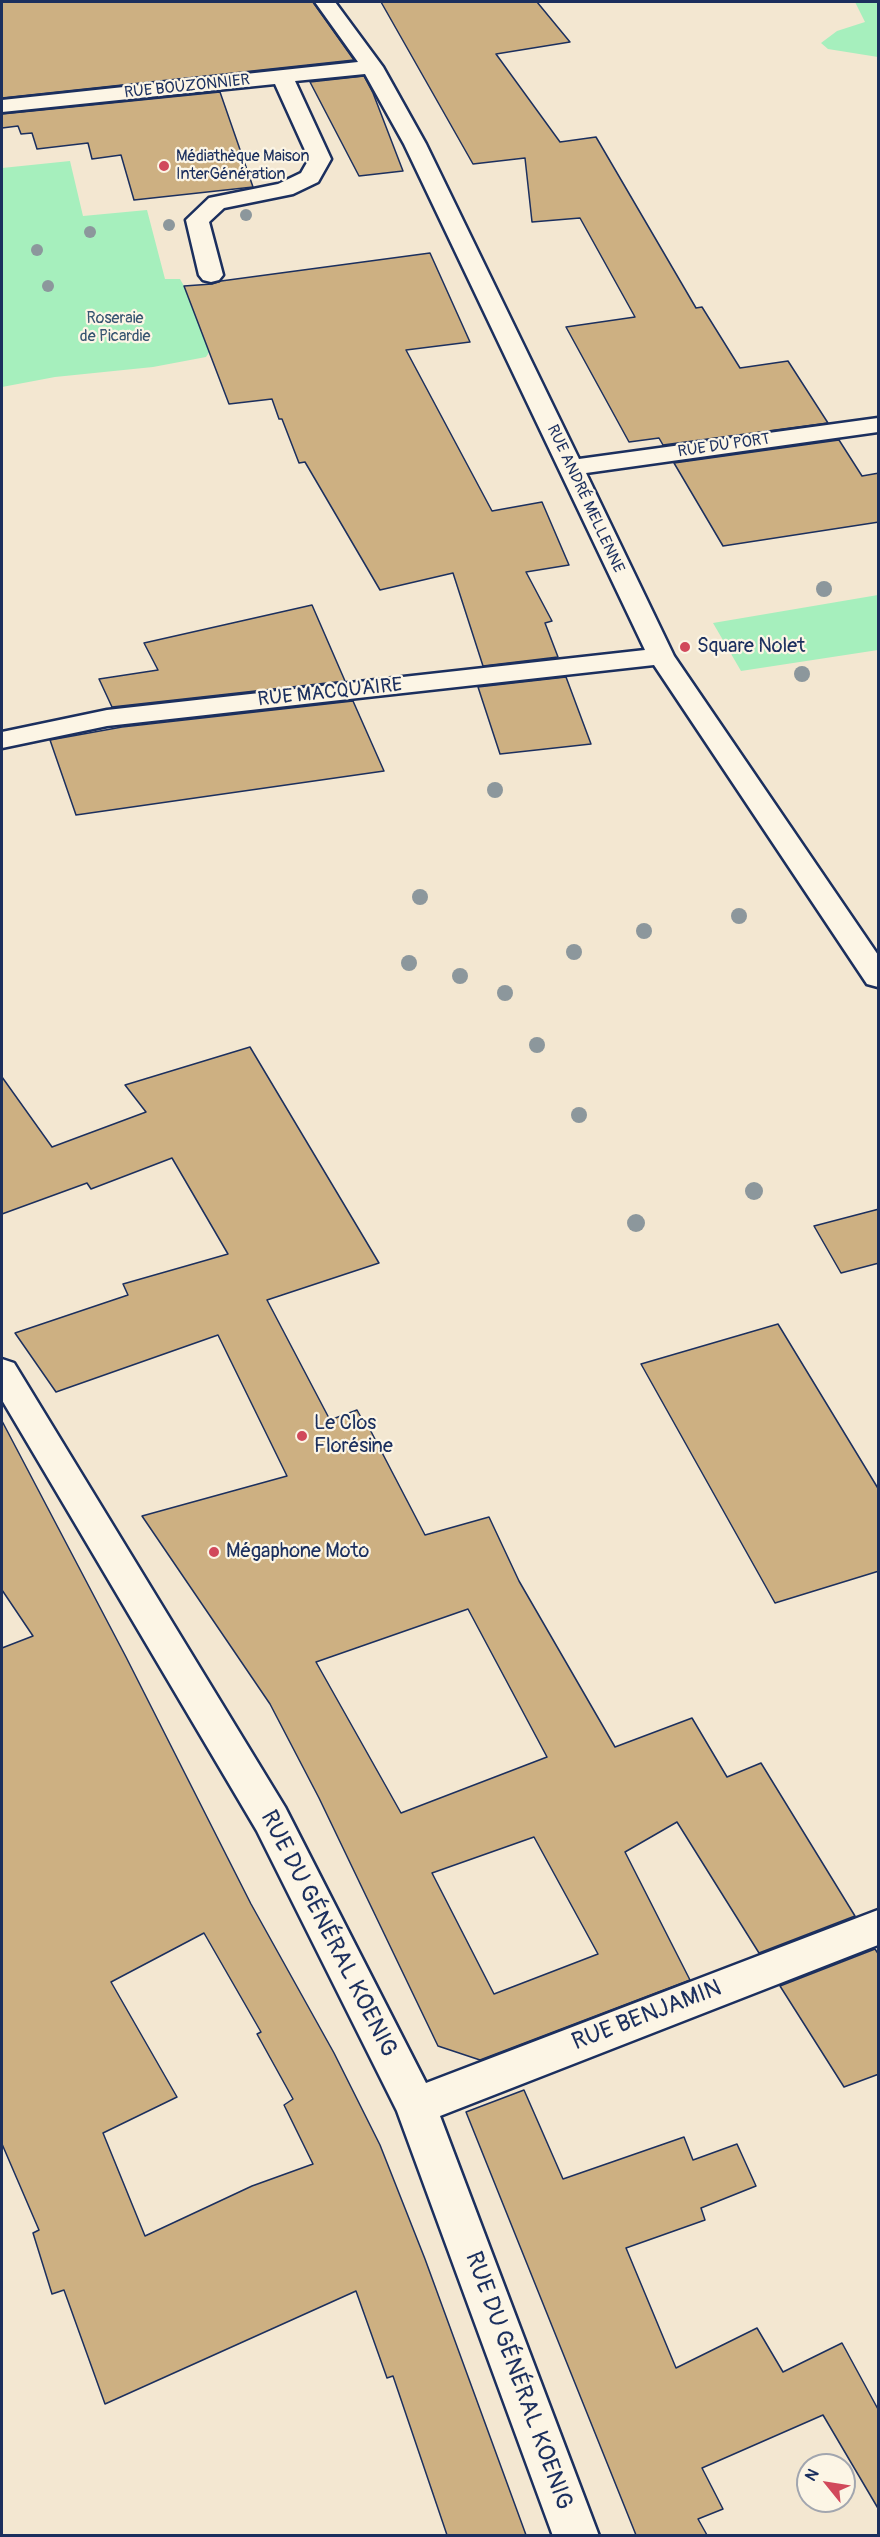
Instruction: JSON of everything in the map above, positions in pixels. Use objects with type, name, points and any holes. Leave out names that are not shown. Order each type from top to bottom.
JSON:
[{"type":"street","name":"RUE ANDRÉ MELLENNE","points":[[325,2],[372,67],[415,144],[661,656],[879,977]]},
{"type":"street","name":"RUE BOUZONNIER","points":[[2,106],[372,67]]},
{"type":"street","points":[[211,274],[196,220],[217,203],[285,189],[310,177],[320,159],[282,76]]},
{"type":"street","name":"RUE DU PORT","points":[[570,468],[879,425]]},
{"type":"street","name":"RUE MACQUAIRE","points":[[2,740],[107,718],[661,656]]},
{"type":"street","name":"RUE DU GÉNÉRAL KOENIG","points":[[2,1372],[271,1819],[416,2106],[576,2535]]},
{"type":"street","name":"RUE BENJAMIN","points":[[416,2106],[879,1928]]},
{"type":"green space","points":[[855,2],[878,3],[878,57],[828,49],[821,43],[837,31],[865,22]]},
{"type":"green space","name":"Roseraie de Picardie","points":[[70,161],[83,216],[147,210],[165,279],[180,279],[184,286],[210,351],[206,357],[153,367],[55,377],[2,387],[2,168]]},
{"type":"green space","points":[[878,595],[878,650],[741,671],[713,623]]},
{"type":"building","points":[[2,2],[313,2],[354,60],[2,98]]},
{"type":"building","points":[[381,2],[537,2],[570,42],[496,54],[560,142],[596,137],[696,308],[702,307],[740,368],[788,361],[828,423],[663,445],[659,438],[629,442],[566,327],[635,317],[580,218],[532,222],[525,158],[473,164]]},
{"type":"building","points":[[364,76],[373,93],[403,171],[359,176],[310,82]]},
{"type":"building","points":[[220,92],[253,187],[134,200],[121,155],[92,159],[88,143],[37,149],[32,133],[21,134],[18,126],[2,128],[2,114]]},
{"type":"building","points":[[430,253],[470,342],[406,350],[492,511],[542,502],[569,565],[526,572],[552,621],[545,623],[558,657],[483,666],[453,573],[380,590],[305,462],[299,463],[272,399],[229,404],[184,286]]},
{"type":"building","points":[[839,440],[862,476],[879,473],[879,522],[723,546],[674,463]]},
{"type":"building","points":[[312,605],[345,681],[112,707],[99,679],[158,670],[144,643]]},
{"type":"building","points":[[566,677],[591,744],[500,754],[478,687]]},
{"type":"building","points":[[353,701],[384,771],[76,815],[50,740],[122,727]]},
{"type":"building","points":[[250,1047],[379,1263],[267,1300],[330,1420],[357,1410],[363,1421],[365,1420],[425,1535],[489,1517],[519,1581],[615,1747],[692,1718],[727,1777],[761,1763],[855,1916],[759,1953],[677,1822],[625,1852],[690,1980],[480,2060],[438,2046],[319,1798],[270,1704],[142,1516],[287,1476],[218,1335],[56,1392],[15,1333],[128,1295],[123,1284],[228,1254],[172,1158],[91,1189],[87,1183],[2,1214],[2,1077],[52,1147],[146,1112],[125,1085]],"holes":[[[468,1609],[547,1757],[401,1813],[316,1662]],[[534,1837],[598,1954],[494,1994],[432,1873]]]},
{"type":"building","points":[[879,1209],[879,1263],[841,1273],[814,1226]]},
{"type":"building","points":[[778,1324],[879,1490],[879,1571],[775,1603],[641,1364]]},
{"type":"building","points":[[2,1421],[126,1657],[251,1904],[334,2053],[380,2145],[425,2259],[526,2535],[447,2535],[393,2376],[387,2378],[356,2291],[105,2404],[64,2290],[52,2294],[33,2233],[39,2230],[2,2144],[2,1648],[33,1636],[2,1590]],"holes":[[[204,1933],[261,2032],[257,2034],[293,2099],[284,2105],[313,2164],[252,2186],[145,2236],[103,2133],[177,2097],[111,1982]]]},
{"type":"building","points":[[875,1949],[879,1955],[879,2074],[844,2087],[780,1986]]},
{"type":"building","points":[[524,2090],[563,2179],[684,2137],[693,2160],[737,2144],[756,2186],[701,2208],[705,2220],[626,2248],[676,2368],[757,2328],[783,2372],[842,2343],[879,2411],[879,2510],[856,2471],[856,2453],[845,2453],[823,2415],[702,2468],[723,2509],[698,2519],[707,2535],[636,2535],[466,2112]]},
{"type":"place","name":"Médiathèque Maison InterGénération","points":[[164,166]]},
{"type":"place","name":"Square Nolet","points":[[685,647]]},
{"type":"place","name":"Le Clos Florésine","points":[[302,1436]]},
{"type":"place","name":"Mégaphone Moto","points":[[214,1552]]}]
